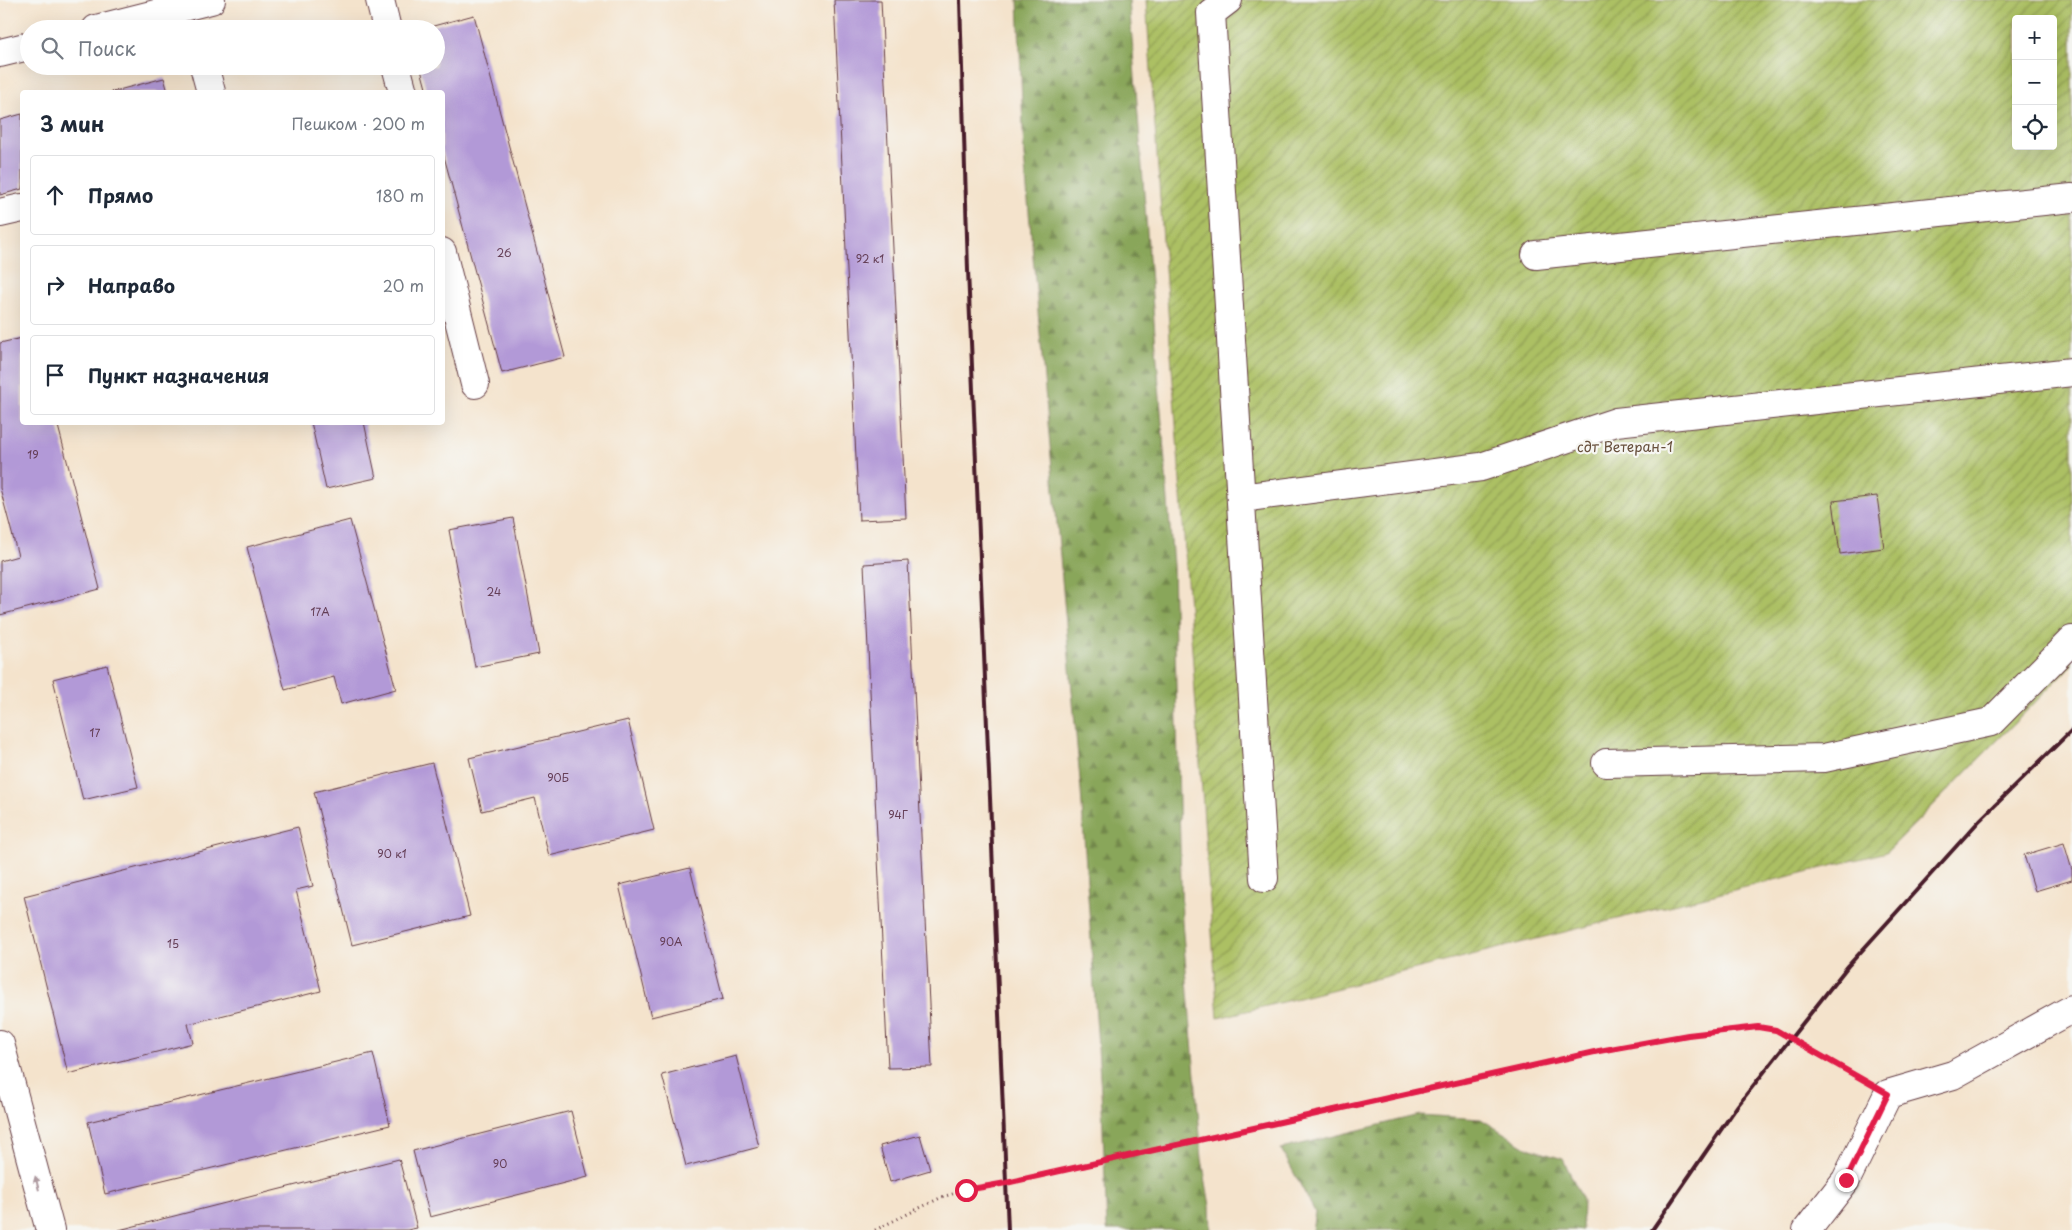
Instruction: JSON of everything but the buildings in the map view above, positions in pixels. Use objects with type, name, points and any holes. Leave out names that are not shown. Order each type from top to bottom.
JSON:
[{"type":"street","points":[[380,0],[385,20]]},
{"type":"street","points":[[1228,0],[1211,13],[1264,878]]},
{"type":"street","points":[[150,20],[198,12]]},
{"type":"street","points":[[0,53],[20,48]]},
{"type":"street","points":[[206,75],[210,90]]},
{"type":"street","points":[[398,75],[402,90]]},
{"type":"street","points":[[1536,255],[2072,198]]},
{"type":"street","points":[[0,213],[20,208]]},
{"type":"street","points":[[445,264],[475,384]]},
{"type":"street","points":[[1241,498],[1481,467],[1616,422],[2072,372]]},
{"type":"street","points":[[1606,763],[1824,758],[1991,722],[2072,640]]},
{"type":"street","points":[[1806,1230],[1846,1180],[1888,1094],[1953,1075],[2072,1009]]},
{"type":"street","points":[[0,1044],[50,1230]]},
{"type":"path","points":[[875,1230],[942,1197],[966,1190],[1006,1183],[1599,1051],[1688,1035],[1758,1027],[1776,1030],[1888,1094]]},
{"type":"green space","points":[[1018,0],[1129,0],[1173,565],[1182,921],[1202,1159],[1210,1206],[1211,1230],[1107,1230],[1102,1108],[1081,791],[1024,156]]},
{"type":"green space","name":"сдт Ветеран-1","points":[[1146,0],[2072,0],[2072,665],[1887,852],[1218,1018]]},
{"type":"green space","points":[[1420,1115],[1481,1119],[1528,1148],[1563,1159],[1583,1200],[1582,1230],[1312,1230],[1315,1212],[1281,1149]]},
{"type":"railway","points":[[960,0],[968,270],[1008,1230]]},
{"type":"railway","points":[[1652,1230],[1738,1105],[1848,966],[1980,820],[2072,730]]},
{"type":"route","points":[[966,1190],[1006,1183],[1599,1051],[1688,1035],[1758,1027],[1776,1030],[1888,1094],[1846,1180]]}]
